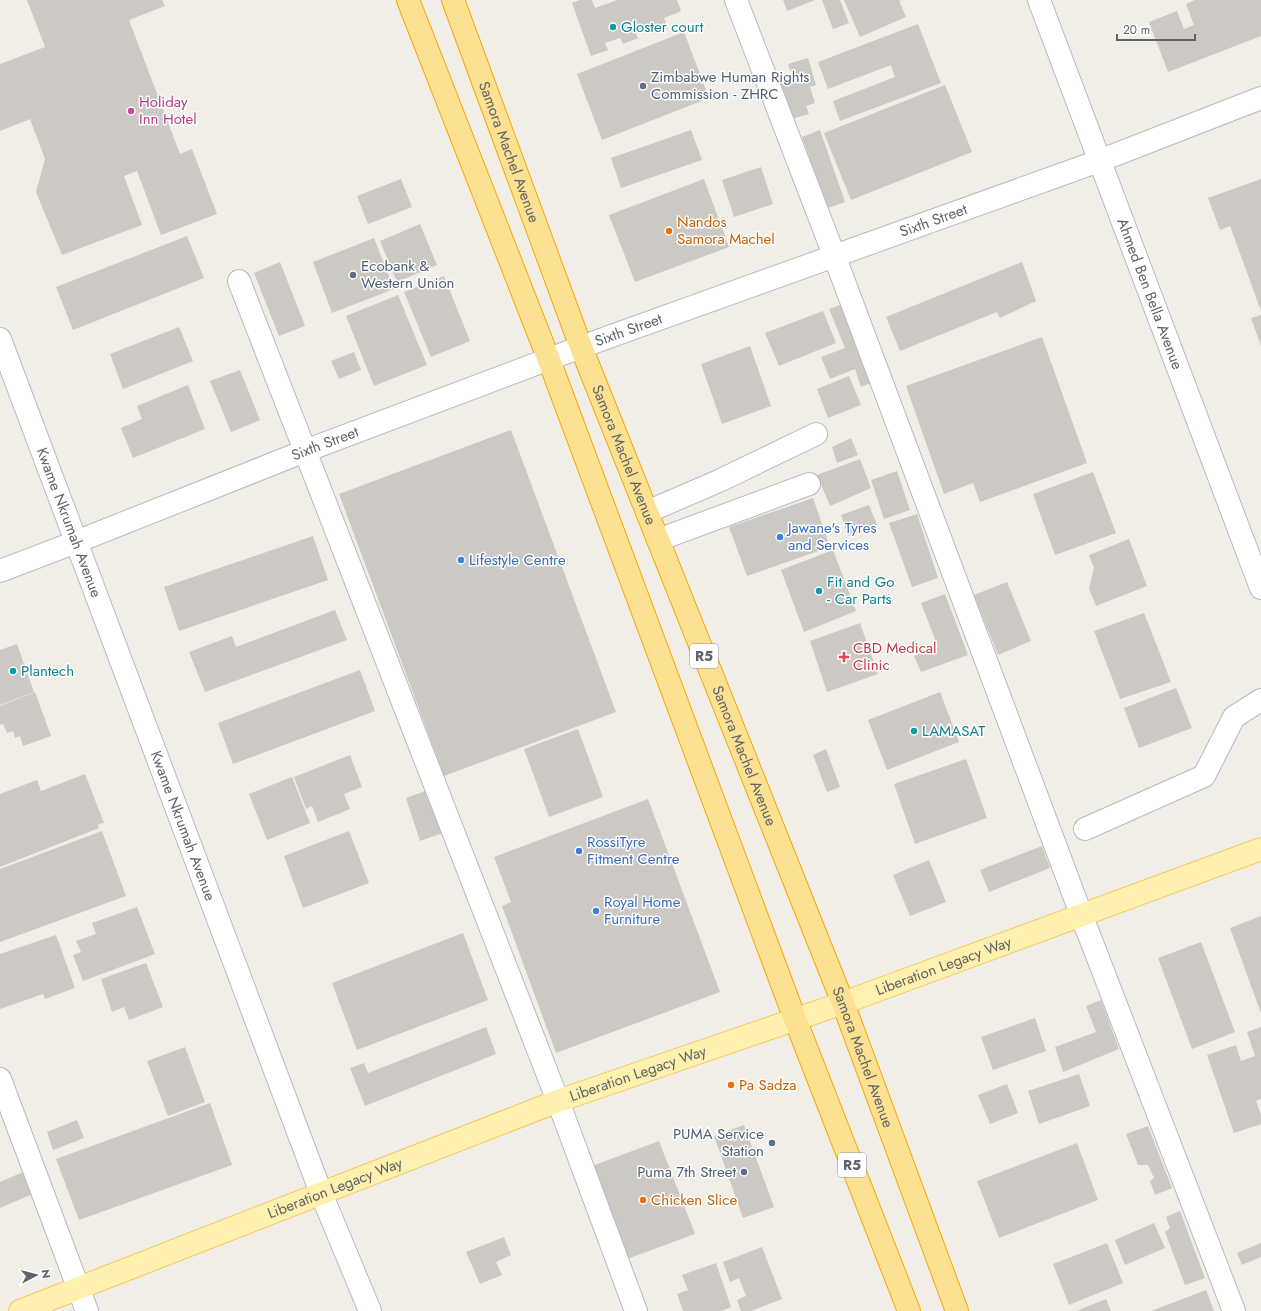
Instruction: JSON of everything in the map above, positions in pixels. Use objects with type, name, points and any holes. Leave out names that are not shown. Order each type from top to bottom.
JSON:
[{"type":"highway","name":"R5","points":[[408,0],[549,360],[795,1019],[909,1311]]},
{"type":"highway","name":"Samora Machel Avenue","points":[[453,0],[581,347],[842,1003],[957,1311]]},
{"type":"main road","name":"Liberation Legacy Way","points":[[20,1311],[558,1101],[842,1003],[1261,849]]},
{"type":"street","points":[[736,0],[834,256],[1081,914],[1234,1311]]},
{"type":"street","name":"Ahmed Ben Bella Avenue","points":[[1039,0],[1261,588]]},
{"type":"street","name":"Sixth Street","points":[[0,571],[305,451],[581,347],[1099,161],[1261,98]]},
{"type":"street","points":[[239,281],[558,1101],[636,1311]]},
{"type":"street","name":"Kwame Nkrumah Avenue","points":[[0,339],[321,1193],[370,1311]]},
{"type":"street","points":[[647,512],[720,480],[816,434]]},
{"type":"street","points":[[658,540],[809,484]]},
{"type":"street","points":[[1086,829],[1204,776],[1234,717],[1261,700]]},
{"type":"street","points":[[0,1079],[87,1311]]},
{"type":"building","points":[[27,0],[162,0],[165,6],[129,20],[180,154],[192,149],[217,214],[161,235],[137,171],[124,176],[142,225],[62,255],[36,192],[45,159],[30,119],[0,131],[0,64],[45,47]]},
{"type":"building","name":"Gloster court","points":[[580,0],[592,0],[595,8],[617,0],[677,0],[681,11],[664,18],[668,28],[652,34],[649,26],[635,31],[638,38],[623,44],[620,38],[605,43],[608,50],[591,56],[572,3]]},
{"type":"building","points":[[783,0],[815,0],[787,11]]},
{"type":"building","points":[[822,0],[840,0],[849,23],[833,29]]},
{"type":"building","points":[[844,0],[902,0],[899,1],[906,17],[860,37]]},
{"type":"building","points":[[1195,0],[1261,0],[1261,36],[1168,72],[1149,22],[1177,11],[1184,29],[1194,25],[1186,4]]},
{"type":"building","points":[[918,24],[941,83],[840,121],[833,101],[895,77],[891,65],[828,89],[818,62]]},
{"type":"building","name":"Zimbabwe Human Rights Commission - ZHRC","points":[[684,32],[709,98],[602,140],[577,74]]},
{"type":"building","points":[[808,58],[816,85],[810,87],[815,103],[806,106],[809,114],[792,119],[780,82],[793,78],[788,64]]},
{"type":"building","points":[[945,85],[972,152],[851,200],[824,133]]},
{"type":"building","points":[[691,130],[702,160],[621,188],[611,158]]},
{"type":"building","points":[[820,130],[845,202],[828,208],[802,137]]},
{"type":"building","points":[[761,167],[773,204],[734,217],[722,180]]},
{"type":"building","points":[[401,179],[412,207],[368,224],[357,196]]},
{"type":"building","name":"Nandos Samora Machel","points":[[704,179],[729,247],[635,282],[609,215]]},
{"type":"building","points":[[1261,179],[1261,311],[1230,226],[1220,230],[1208,198]]},
{"type":"building","points":[[420,224],[437,265],[397,282],[380,241]]},
{"type":"building","points":[[187,236],[204,278],[73,330],[56,287]]},
{"type":"building","name":"Ecobank & Western Union","points":[[374,238],[394,289],[332,313],[313,262]]},
{"type":"building","points":[[280,262],[305,326],[279,336],[254,273]]},
{"type":"building","points":[[1022,262],[1036,301],[1000,318],[997,312],[900,351],[886,317]]},
{"type":"building","points":[[444,276],[470,341],[431,357],[404,292]]},
{"type":"building","points":[[398,295],[427,365],[374,386],[346,316]]},
{"type":"building","points":[[845,303],[875,381],[861,387],[855,369],[830,379],[821,357],[845,348],[829,309]]},
{"type":"building","points":[[823,311],[836,343],[779,366],[765,333]]},
{"type":"building","points":[[1261,315],[1261,346],[1251,318]]},
{"type":"building","points":[[179,327],[193,361],[123,389],[110,354]]},
{"type":"building","points":[[1042,337],[1087,463],[980,502],[973,483],[944,494],[906,386]]},
{"type":"building","points":[[750,346],[771,406],[722,424],[701,364]]},
{"type":"building","points":[[354,352],[361,370],[339,379],[331,361]]},
{"type":"building","points":[[240,370],[260,420],[231,432],[210,381]]},
{"type":"building","points":[[849,376],[861,405],[828,418],[817,389]]},
{"type":"building","points":[[188,385],[205,429],[133,458],[121,428],[142,419],[137,406]]},
{"type":"building","points":[[511,430],[616,712],[444,776],[339,494]]},
{"type":"building","points":[[851,438],[858,455],[837,463],[832,447]]},
{"type":"building","points":[[860,459],[871,488],[830,506],[817,475]]},
{"type":"building","points":[[897,471],[910,510],[884,519],[871,480]]},
{"type":"building","points":[[1093,472],[1116,533],[1055,555],[1033,494]]},
{"type":"building","name":"Jawane's Tyres and Services","points":[[813,498],[830,547],[747,576],[729,527]]},
{"type":"building","points":[[869,505],[877,525],[848,536],[841,515]]},
{"type":"building","points":[[917,514],[938,578],[912,587],[889,523]]},
{"type":"building","points":[[313,536],[328,580],[179,631],[164,587]]},
{"type":"building","points":[[1129,539],[1147,586],[1096,606],[1089,589],[1094,568],[1089,555]]},
{"type":"building","name":"Fit and Go - Car Parts","points":[[833,550],[856,611],[804,632],[781,570]]},
{"type":"building","points":[[1007,582],[1031,641],[998,655],[974,595]]},
{"type":"building","points":[[945,594],[968,655],[921,672],[914,656],[938,647],[921,603]]},
{"type":"building","points":[[335,610],[347,640],[205,692],[189,652],[232,636],[236,647]]},
{"type":"building","points":[[1144,613],[1171,682],[1120,699],[1094,631]]},
{"type":"building","name":"CBD Medical Clinic","points":[[860,623],[878,674],[827,692],[810,641]]},
{"type":"building","name":"Plantech","points":[[17,644],[34,692],[0,705],[0,650]]},
{"type":"building","points":[[360,670],[375,711],[233,764],[218,723]]},
{"type":"building","points":[[1176,688],[1192,728],[1139,748],[1124,708]]},
{"type":"building","points":[[35,692],[51,736],[23,746],[20,736],[15,738],[13,731],[7,733],[3,724],[0,725],[0,706]]},
{"type":"building","name":"LAMASAT","points":[[940,692],[959,742],[887,770],[868,720]]},
{"type":"building","points":[[578,729],[603,797],[549,817],[524,749]]},
{"type":"building","points":[[826,749],[840,787],[827,792],[813,755]]},
{"type":"building","points":[[350,755],[362,787],[344,794],[350,809],[318,822],[312,806],[306,809],[294,777]]},
{"type":"building","points":[[966,759],[987,818],[915,844],[894,784]]},
{"type":"building","points":[[85,774],[104,823],[98,824],[99,828],[0,867],[0,794],[37,780],[41,791]]},
{"type":"building","points":[[292,777],[310,823],[267,840],[249,794]]},
{"type":"building","points":[[428,790],[443,833],[420,841],[406,798]]},
{"type":"building","points":[[648,799],[720,992],[556,1053],[502,906],[511,902],[494,857]]},
{"type":"building","points":[[102,831],[126,896],[0,942],[0,869]]},
{"type":"building","points":[[349,831],[369,883],[303,908],[284,856]]},
{"type":"building","points":[[1042,846],[1050,868],[989,892],[980,870]]},
{"type":"building","points":[[929,860],[946,902],[910,916],[893,875]]},
{"type":"building","points":[[137,907],[155,954],[83,981],[73,955],[81,952],[76,941],[96,934],[92,923]]},
{"type":"building","points":[[1261,916],[1261,1013],[1230,928]]},
{"type":"building","points":[[463,933],[488,1000],[357,1050],[332,983]]},
{"type":"building","points":[[56,935],[75,988],[45,999],[43,994],[0,1009],[0,954]]},
{"type":"building","points":[[1201,942],[1235,1032],[1192,1049],[1158,958]]},
{"type":"building","points":[[146,963],[163,1007],[129,1020],[124,1007],[112,1012],[101,979]]},
{"type":"building","points":[[1101,1000],[1119,1049],[1063,1072],[1055,1047],[1096,1032],[1086,1006]]},
{"type":"building","points":[[1035,1018],[1046,1051],[993,1070],[981,1037]]},
{"type":"building","points":[[486,1027],[496,1054],[365,1106],[350,1068],[364,1063],[368,1073]]},
{"type":"building","points":[[1261,1027],[1261,1099],[1256,1101],[1261,1115],[1261,1124],[1234,1133],[1207,1055],[1236,1045],[1241,1061],[1255,1056],[1247,1032]]},
{"type":"building","points":[[185,1047],[205,1102],[168,1116],[147,1061]]},
{"type":"building","points":[[1079,1074],[1090,1106],[1039,1124],[1028,1091]]},
{"type":"building","points":[[1007,1084],[1018,1113],[990,1124],[978,1095]]},
{"type":"building","points":[[210,1103],[232,1165],[79,1220],[56,1159]]},
{"type":"building","points":[[77,1120],[84,1138],[53,1150],[47,1132]]},
{"type":"building","name":"Puma 7th Street","points":[[744,1125],[774,1207],[743,1218],[714,1136]]},
{"type":"building","points":[[1148,1126],[1172,1188],[1155,1195],[1150,1181],[1154,1178],[1148,1165],[1138,1165],[1126,1134]]},
{"type":"building","name":"Chicken Slice","points":[[659,1141],[695,1234],[627,1259],[592,1166]]},
{"type":"building","points":[[1077,1143],[1098,1200],[999,1238],[977,1181]]},
{"type":"building","points":[[30,1169],[37,1192],[0,1208],[0,1182]]},
{"type":"building","points":[[1180,1211],[1205,1278],[1185,1285],[1165,1232],[1170,1228],[1166,1217]]},
{"type":"building","points":[[1154,1223],[1165,1248],[1125,1265],[1115,1240]]},
{"type":"building","points":[[504,1237],[511,1255],[496,1262],[502,1275],[480,1284],[466,1252]]},
{"type":"building","points":[[1107,1243],[1123,1283],[1069,1305],[1053,1264]]},
{"type":"building","points":[[1261,1243],[1261,1257],[1242,1265],[1237,1253]]},
{"type":"building","points":[[762,1247],[782,1299],[751,1311],[741,1311],[737,1300],[746,1296],[739,1278],[730,1282],[723,1262]]},
{"type":"building","points":[[716,1263],[731,1307],[721,1311],[683,1311],[677,1294],[688,1290],[682,1275]]},
{"type":"building","points":[[1206,1290],[1214,1311],[1151,1311]]},
{"type":"building","points":[[1106,1299],[1111,1311],[1076,1311]]},
{"type":"place","name":"Gloster court","points":[[613,27]]},
{"type":"place","name":"Zimbabwe Human Rights Commission - ZHRC","points":[[643,86]]},
{"type":"place","name":"Holiday Inn Hotel","points":[[131,111]]},
{"type":"place","name":"Nandos Samora Machel","points":[[669,231]]},
{"type":"place","name":"Ecobank & Western Union","points":[[353,275]]},
{"type":"place","name":"Jawane's Tyres and Services","points":[[780,537]]},
{"type":"place","name":"Lifestyle Centre","points":[[461,560]]},
{"type":"place","name":"Fit and Go - Car Parts","points":[[819,591]]},
{"type":"place","name":"CBD Medical Clinic","points":[[844,657]]},
{"type":"place","name":"Plantech","points":[[13,671]]},
{"type":"place","name":"LAMASAT","points":[[914,731]]},
{"type":"place","name":"RossiTyre Fitment Centre","points":[[579,851]]},
{"type":"place","name":"Royal Home Furniture","points":[[596,911]]},
{"type":"place","name":"Pa Sadza","points":[[731,1085]]},
{"type":"place","name":"PUMA Service Station","points":[[772,1143]]},
{"type":"place","name":"Puma 7th Street","points":[[744,1172]]},
{"type":"place","name":"Chicken Slice","points":[[643,1200]]}]
